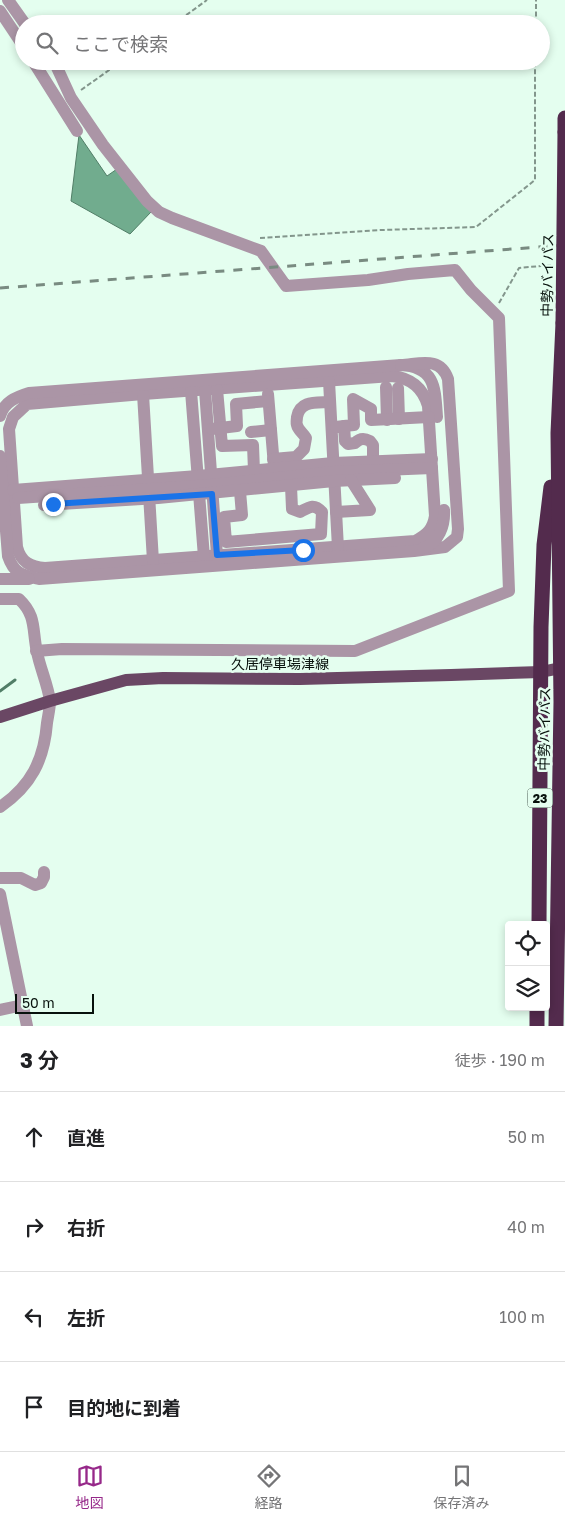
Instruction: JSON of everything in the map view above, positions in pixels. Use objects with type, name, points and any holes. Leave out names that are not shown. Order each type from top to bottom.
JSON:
[{"type":"highway","name":"中勢バイパス","points":[[556,1026],[563,667],[558,433],[563,323],[565,118]]},
{"type":"highway","name":"中勢バイパス","points":[[538,921],[544,545],[558,433]]},
{"type":"highway","points":[[537,1026],[538,1011]]},
{"type":"main road","name":"久居停車場津線","points":[[0,717],[50,700],[126,680],[163,678],[300,679],[541,672],[563,667]]},
{"type":"street","points":[[8,0],[19,15]]},
{"type":"street","points":[[0,11],[15,34]]},
{"type":"street","points":[[39,70],[76,130]]},
{"type":"street","points":[[36,651],[62,649],[355,651],[509,591],[499,318],[455,270],[368,280],[286,286],[261,251],[159,212],[135,188],[102,145],[71,98],[58,70]]},
{"type":"street","points":[[0,395],[401,365],[412,366],[423,370],[432,381],[435,390],[444,514],[442,527],[437,538],[429,546],[414,551],[39,579],[0,579]]},
{"type":"street","points":[[402,377],[416,385],[426,398],[429,417],[435,516],[434,524],[423,537],[408,542],[338,548],[45,568],[32,566],[22,559],[17,547],[8,429],[13,417],[21,408],[33,403],[267,386],[402,377]]},
{"type":"street","points":[[329,382],[330,402],[338,427],[345,441],[348,444],[363,439],[370,441],[373,445],[373,461]]},
{"type":"street","points":[[267,386],[274,464]]},
{"type":"street","points":[[204,390],[220,428],[222,446],[253,445],[254,471]]},
{"type":"street","points":[[204,390],[207,429],[204,557]]},
{"type":"street","points":[[204,390],[205,485],[217,555]]},
{"type":"street","points":[[0,416],[1,411],[10,401],[18,396],[29,394]]},
{"type":"street","points":[[146,394],[158,561]]},
{"type":"street","points":[[392,396],[393,419]]},
{"type":"street","points":[[338,427],[354,425],[353,400],[371,409],[371,420],[429,417]]},
{"type":"street","points":[[207,429],[237,426],[236,404],[268,401]]},
{"type":"street","points":[[205,485],[254,471],[296,456],[304,449],[306,438],[297,425],[297,414],[306,404],[330,402]]},
{"type":"street","points":[[338,427],[333,472],[338,548]]},
{"type":"street","points":[[251,432],[271,430]]},
{"type":"street","points":[[0,456],[8,556],[11,565],[18,573],[39,579]]},
{"type":"street","points":[[205,485],[240,491],[291,486],[373,461],[432,467]]},
{"type":"street","points":[[274,464],[333,472],[351,480],[432,467]]},
{"type":"street","points":[[13,498],[205,485],[333,472],[432,467]]},
{"type":"street","points":[[336,512],[370,510],[351,480]]},
{"type":"street","points":[[240,491],[242,515],[224,518],[226,542],[321,534],[322,512],[313,506],[300,512],[292,509],[291,486]]},
{"type":"street","points":[[0,599],[19,600],[28,608],[32,619],[36,651],[50,700],[42,754],[34,772],[21,790],[0,807]]},
{"type":"street","points":[[0,878],[21,878],[35,886],[41,883],[44,872]]},
{"type":"street","points":[[0,894],[27,1026]]},
{"type":"street","points":[[0,1010],[24,1005]]},
{"type":"path","points":[[186,15],[207,0]]},
{"type":"path","points":[[536,0],[536,15]]},
{"type":"path","points":[[71,98],[110,70]]},
{"type":"path","points":[[238,242],[256,238],[381,230],[476,227],[535,180],[535,70]]},
{"type":"path","points":[[499,318],[500,301],[519,268],[554,265]]},
{"type":"shaded area","points":[[79,135],[107,176],[117,169],[151,212],[130,234],[71,201]]},
{"type":"waterway","points":[[0,691],[15,680]]},
{"type":"railway","points":[[0,288],[565,245]]},
{"type":"route","points":[[53,504],[212,494],[217,555],[303,550]]}]
